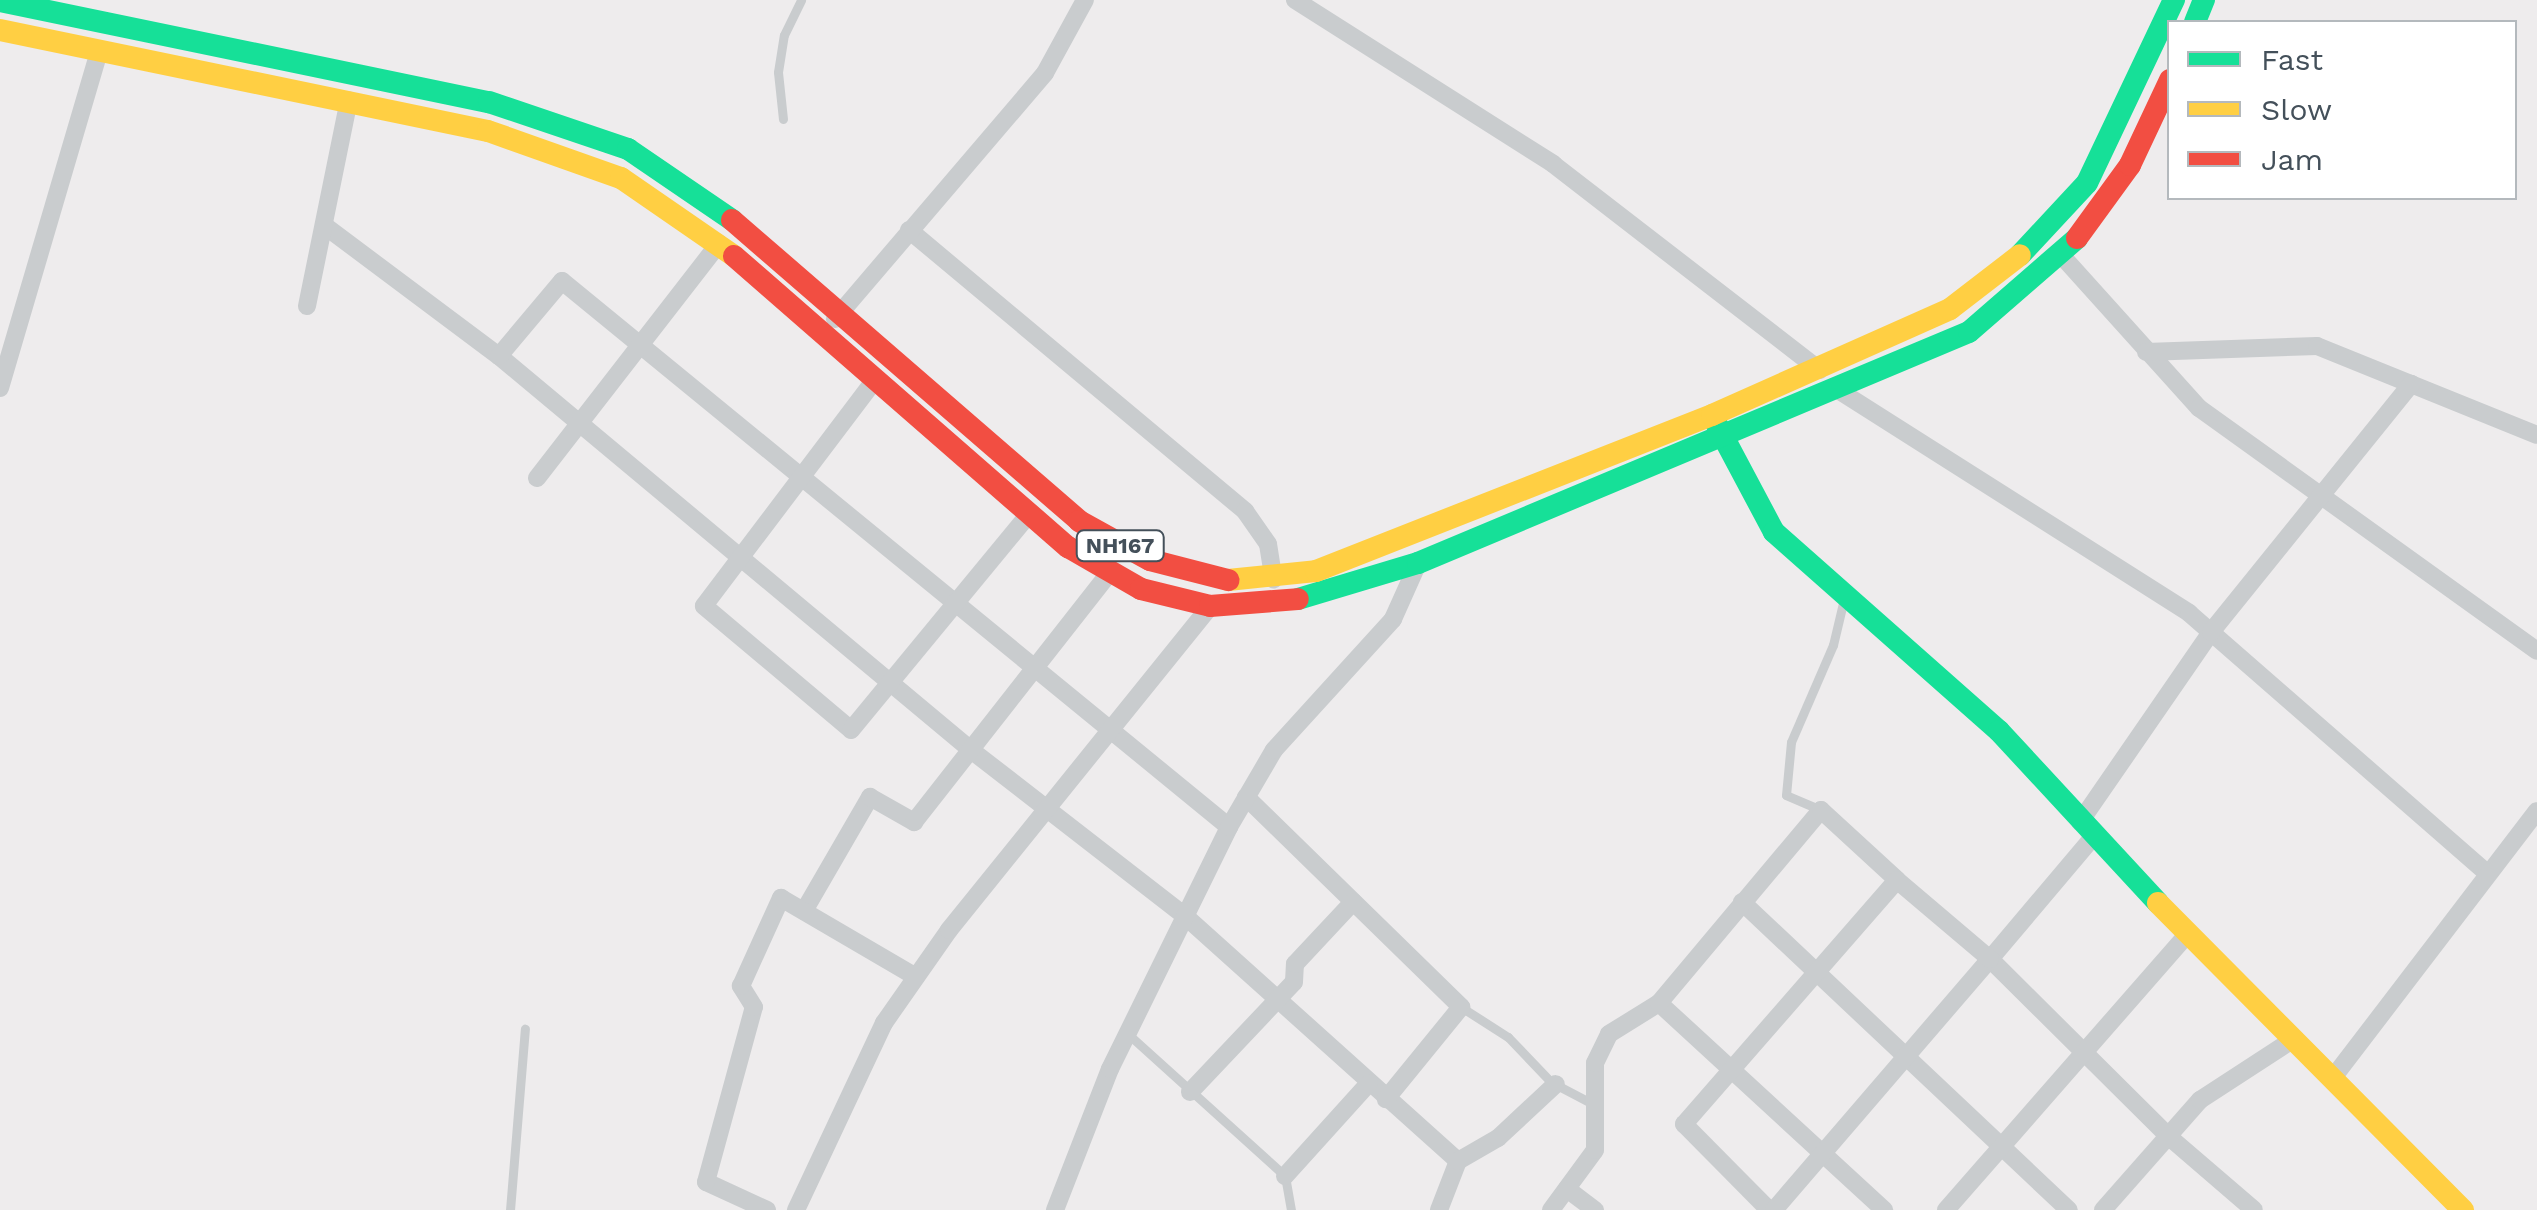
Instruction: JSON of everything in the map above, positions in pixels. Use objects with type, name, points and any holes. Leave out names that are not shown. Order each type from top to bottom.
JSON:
[{"type":"main road","name":"NH167","points":[[0,30],[488,131],[585,161],[719,243],[1028,515],[1109,573],[1141,589],[1210,606],[1318,597],[1418,563],[1556,505],[1820,370],[1950,309],[2060,218],[2106,152],[2174,0]]},
{"type":"main road","name":"NH167","points":[[0,1],[56,6],[489,102],[588,132],[709,201],[1043,493],[1110,541],[1194,575],[1274,580],[1356,557],[1547,482],[1838,390],[1969,332],[2062,256],[2110,200],[2167,86]]},
{"type":"main road","points":[[1717,426],[1774,532],[1844,599],[1999,730],[2187,935],[2463,1210]]},
{"type":"main road","points":[[1547,482],[1556,505]]},
{"type":"street","points":[[822,335],[1044,72],[1085,0]]},
{"type":"street","points":[[1295,0],[1553,164],[1820,370]]},
{"type":"street","points":[[0,388],[99,51]]},
{"type":"street","points":[[307,306],[349,100]]},
{"type":"street","points":[[325,226],[499,356],[743,553],[890,684],[1185,916],[1458,1161]]},
{"type":"street","points":[[909,230],[1245,510],[1268,544],[1274,580]]},
{"type":"street","points":[[538,478],[719,243]]},
{"type":"street","points":[[2062,256],[2199,408],[2537,651]]},
{"type":"street","points":[[499,356],[562,281],[1229,827]]},
{"type":"street","points":[[2146,352],[2317,346],[2537,435]]},
{"type":"street","points":[[874,381],[704,606],[851,730],[1028,515]]},
{"type":"street","points":[[1896,880],[1815,971],[1734,1072],[1684,1124],[1772,1210],[1909,1059],[1990,959],[2087,829],[2212,632],[2411,384]]},
{"type":"street","points":[[1838,390],[2212,632],[2487,873]]},
{"type":"street","points":[[1055,1210],[1127,1034],[1229,827],[1274,750],[1393,620],[1418,563]]},
{"type":"street","points":[[804,911],[870,797],[914,822],[1109,573]]},
{"type":"street","points":[[796,1210],[884,1022],[1210,606]]},
{"type":"street","points":[[1246,797],[1461,1008],[1386,1099]]},
{"type":"street","points":[[1552,1210],[1595,1150],[1598,1107],[1594,1063],[1609,1034],[1659,1002],[1821,810],[1990,959],[2168,1136],[2254,1210]]},
{"type":"street","points":[[2332,1079],[2537,811]]},
{"type":"street","points":[[767,1210],[706,1182],[754,1007],[741,986],[780,898],[916,977]]},
{"type":"street","points":[[1190,1092],[1294,982],[1295,964],[1353,902]]},
{"type":"street","points":[[1742,902],[2069,1210]]},
{"type":"street","points":[[1946,1210],[2187,935]]},
{"type":"street","points":[[1659,1002],[1884,1210]]},
{"type":"street","points":[[2103,1210],[2200,1100],[2292,1040]]},
{"type":"street","points":[[1286,1176],[1369,1083]]},
{"type":"street","points":[[1440,1210],[1458,1161],[1498,1138],[1556,1084]]},
{"type":"street","points":[[1566,1189],[1595,1210]]},
{"type":"lane","points":[[783,119],[778,72],[784,35],[801,0]]},
{"type":"lane","points":[[1821,810],[1786,796],[1791,742],[1834,645],[1844,599]]},
{"type":"lane","points":[[1461,1008],[1508,1037],[1556,1084],[1598,1107]]},
{"type":"lane","points":[[510,1210],[525,1028]]},
{"type":"lane","points":[[1127,1034],[1286,1176],[1290,1210]]},
{"type":"traffic: fast","points":[[2020,255],[2087,183],[2174,0]]},
{"type":"traffic: fast","points":[[2196,20],[2204,0]]},
{"type":"traffic: fast","points":[[0,1],[489,102],[628,149],[732,220]]},
{"type":"traffic: fast","points":[[1298,599],[1418,563],[1969,332],[2077,238]]},
{"type":"traffic: fast","points":[[1716,423],[1774,532],[1999,731],[2158,903]]},
{"type":"traffic: slow","points":[[0,30],[488,131],[621,178],[734,256]]},
{"type":"traffic: slow","points":[[1228,580],[1316,571],[1712,415],[1950,309],[2020,255]]},
{"type":"traffic: slow","points":[[2158,903],[2463,1210]]},
{"type":"traffic: jam","points":[[2077,238],[2130,165],[2167,86]]},
{"type":"traffic: jam","points":[[732,220],[1079,521],[1150,560],[1228,580]]},
{"type":"traffic: jam","points":[[734,256],[1068,547],[1141,589],[1210,606],[1298,599]]}]
